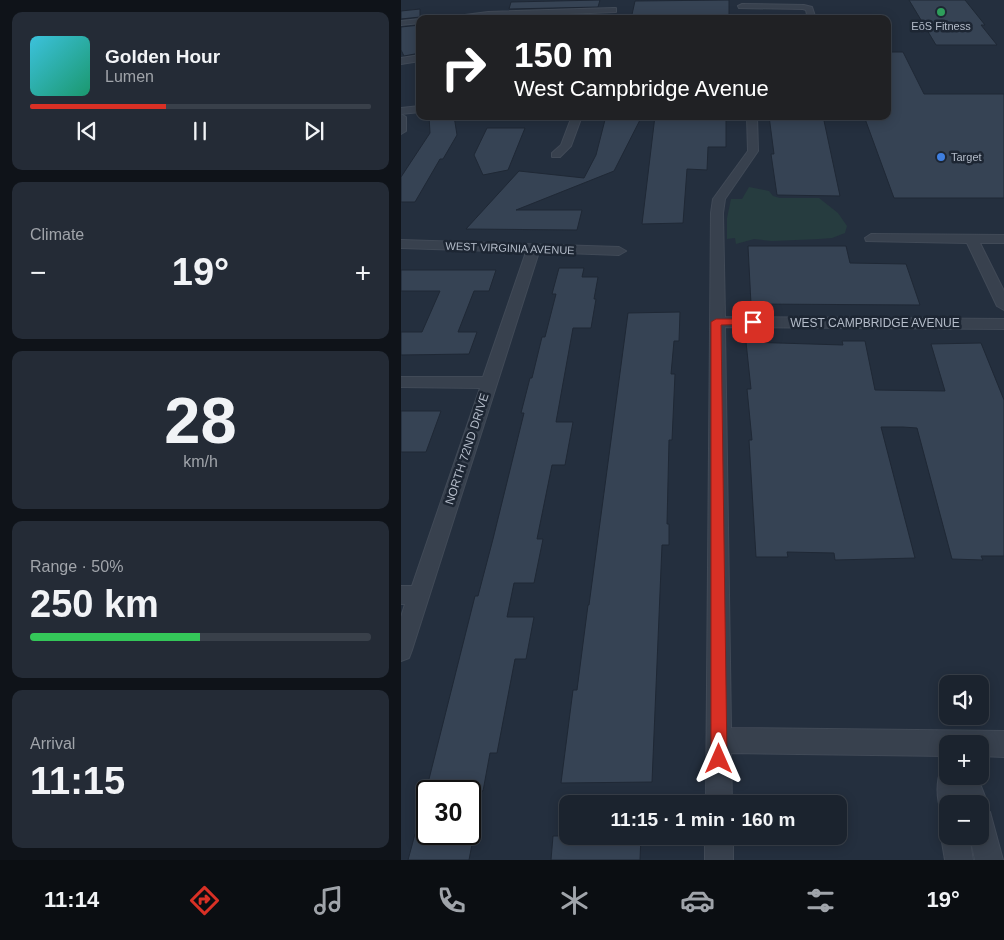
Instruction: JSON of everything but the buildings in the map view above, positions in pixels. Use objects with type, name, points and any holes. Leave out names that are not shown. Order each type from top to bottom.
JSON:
[{"type":"street","points":[[612,15],[617,0]]},
{"type":"street","points":[[743,6],[804,7],[809,9],[811,15]]},
{"type":"street","points":[[478,15],[613,10]]},
{"type":"street","points":[[401,22],[416,21]]},
{"type":"street","points":[[401,61],[416,59]]},
{"type":"street","points":[[401,111],[416,109]]},
{"type":"street","points":[[401,117],[401,131]]},
{"type":"street","points":[[556,155],[565,146],[575,120]]},
{"type":"street","points":[[719,795],[717,213],[719,199],[753,151],[752,120]]},
{"type":"street","points":[[871,238],[1004,239]]},
{"type":"street","points":[[972,239],[1004,306]]},
{"type":"street","name":"WEST VIRGINIA AVENUE","points":[[401,244],[619,251]]},
{"type":"street","name":"NORTH 72ND DRIVE","points":[[401,650],[410,595],[489,383],[533,249]]},
{"type":"street","name":"WEST CAMPBRIDGE AVENUE","points":[[716,322],[1004,324]]},
{"type":"street","points":[[401,382],[489,383]]},
{"type":"street","points":[[719,740],[939,743]]},
{"type":"street","points":[[989,744],[1004,744]]},
{"type":"street","points":[[719,845],[719,860]]},
{"type":"street","points":[[956,845],[959,860]]},
{"type":"street","points":[[985,845],[989,860]]},
{"type":"green space","points":[[749,187],[769,191],[773,196],[780,198],[819,198],[838,213],[847,226],[845,233],[832,238],[772,241],[754,239],[736,244],[735,238],[727,239],[727,218],[731,199],[742,199]]},
{"type":"place","name":"EōS Fitness","points":[[941,12]]},
{"type":"place","name":"Target","points":[[941,157]]},
{"type":"route","points":[[719,759],[716,322],[753,322]]}]
